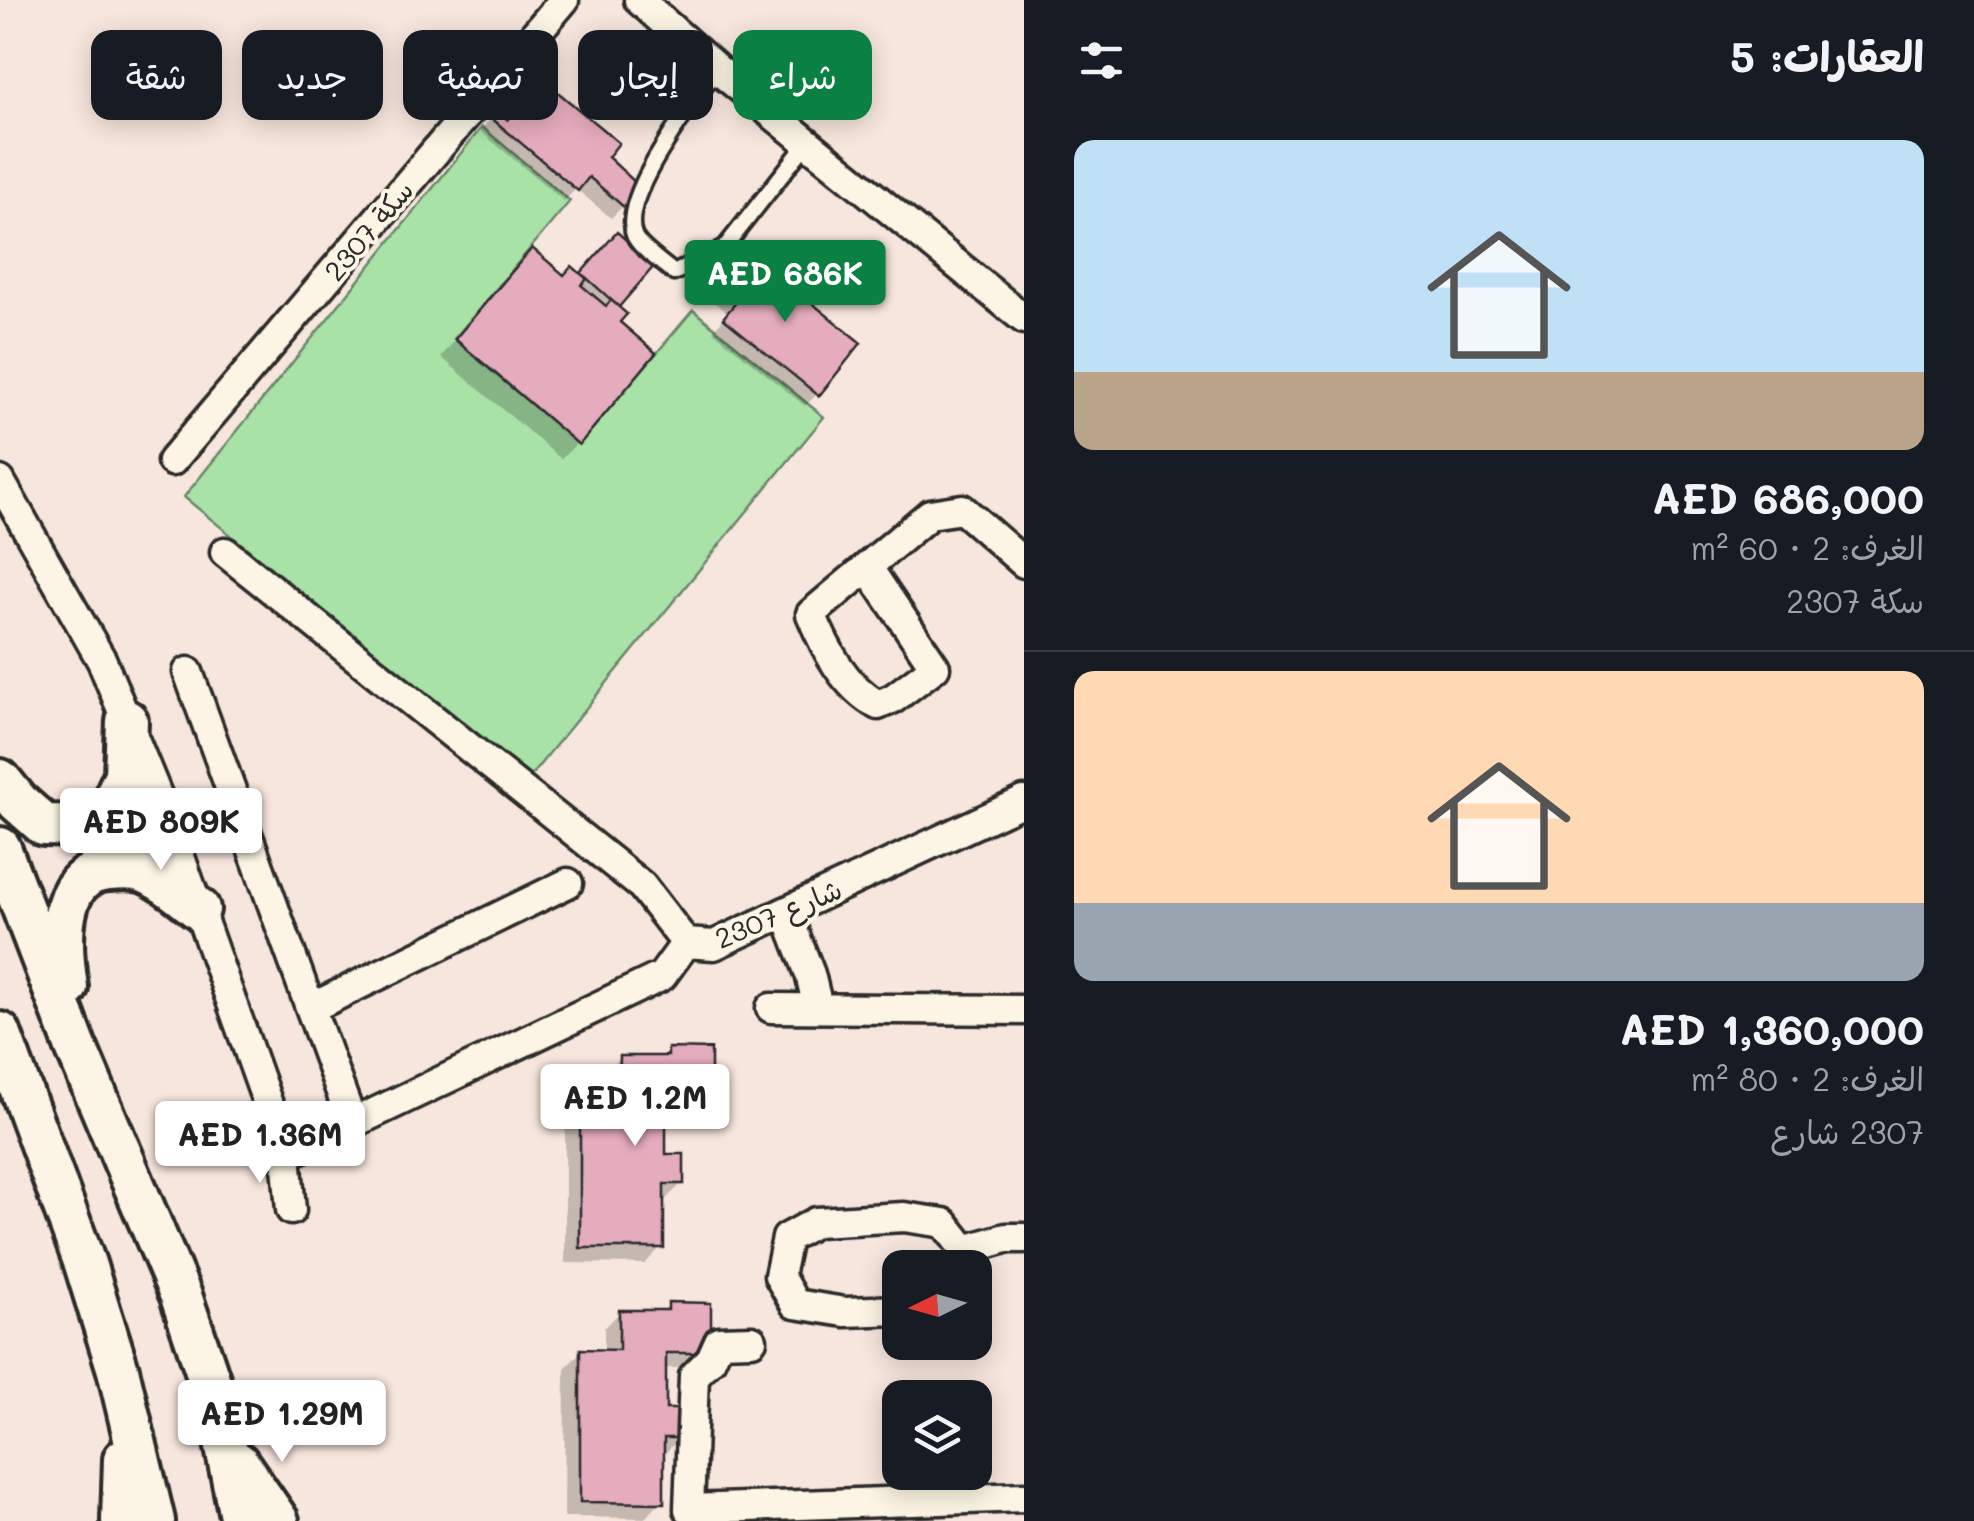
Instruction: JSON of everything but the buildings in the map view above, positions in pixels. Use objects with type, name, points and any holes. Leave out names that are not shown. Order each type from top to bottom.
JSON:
[{"type":"main road","points":[[0,780],[44,825],[80,826],[110,808],[126,775],[127,721]]},
{"type":"main road","points":[[76,1045],[61,947],[65,911],[81,880],[138,846],[164,812]]},
{"type":"main road","points":[[0,848],[76,1045],[181,1296],[217,1402],[241,1521]]},
{"type":"main road","points":[[96,870],[143,870],[199,909]]},
{"type":"main road","points":[[0,1033],[56,1179],[118,1370],[154,1521]]},
{"type":"main road","points":[[118,1370],[124,1447],[122,1521]]},
{"type":"main road","points":[[229,1449],[278,1521]]},
{"type":"street","name":"سكة 2307","points":[[172,461],[564,0]]},
{"type":"street","points":[[638,0],[717,70],[1024,320]]},
{"type":"street","points":[[0,481],[102,660],[164,812],[286,1156],[292,1210]]},
{"type":"street","points":[[868,568],[935,667],[894,698],[878,705],[858,694],[826,648],[811,614],[930,514],[962,509],[1024,563]]},
{"type":"street","points":[[225,552],[642,886],[686,943]]},
{"type":"street","points":[[188,672],[353,1125]]},
{"type":"street","name":"2307 شارع","points":[[286,1156],[662,976],[686,943],[714,945],[1024,801]]},
{"type":"street","points":[[310,1008],[568,883]]},
{"type":"street","points":[[786,912],[818,1007]]},
{"type":"street","points":[[771,1008],[1024,1010]]},
{"type":"street","points":[[882,1311],[845,1312],[795,1304],[779,1276],[787,1238],[816,1222],[904,1217],[944,1223],[959,1250]]},
{"type":"street","points":[[982,1250],[1006,1238],[1024,1238]]},
{"type":"street","points":[[752,1340],[718,1341],[711,1359],[694,1376],[689,1508],[1024,1497]]},
{"type":"lane","points":[[717,70],[645,174],[632,218],[634,238],[674,272],[725,247],[807,142]]},
{"type":"green space","points":[[482,127],[570,201],[454,339],[579,445],[693,310],[824,417],[529,778],[184,497]]}]
